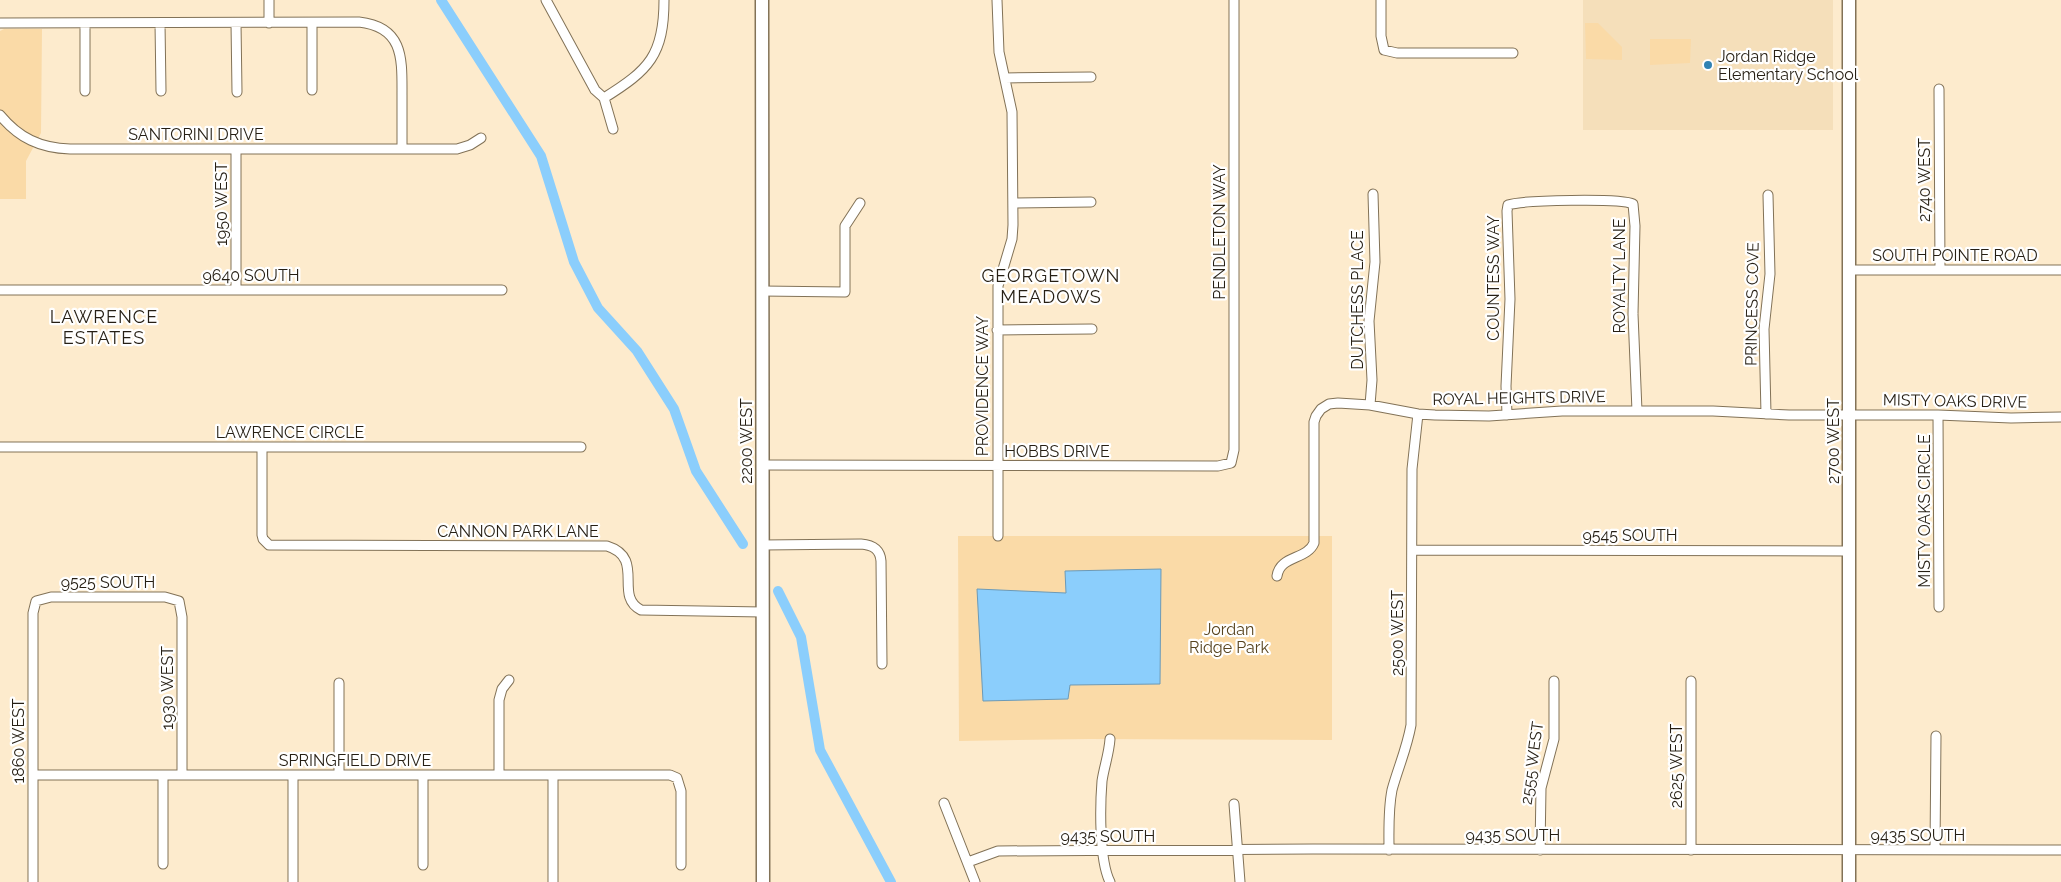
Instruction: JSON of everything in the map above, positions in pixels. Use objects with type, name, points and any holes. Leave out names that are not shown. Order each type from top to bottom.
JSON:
[{"type":"street","points":[[269,0],[269,23]]},
{"type":"street","points":[[546,0],[595,90],[604,98],[613,129]]},
{"type":"street","points":[[604,98],[630,82],[650,61],[662,34],[664,0]]},
{"type":"street","name":"2200 WEST","points":[[762,0],[763,882]]},
{"type":"street","name":"PROVIDENCE WAY","points":[[997,0],[998,46],[1012,112],[1013,203],[1012,239],[998,286],[998,536]]},
{"type":"street","name":"PENDLETON WAY","points":[[1231,463],[1234,450],[1234,0]]},
{"type":"street","points":[[1381,0],[1381,36],[1384,50],[1397,53],[1512,53]]},
{"type":"street","name":"2700 WEST","points":[[1849,0],[1849,882]]},
{"type":"street","points":[[0,23],[367,23],[382,28],[394,39],[401,55],[402,149]]},
{"type":"street","points":[[85,23],[85,91]]},
{"type":"street","points":[[160,23],[161,91]]},
{"type":"street","points":[[236,23],[237,92]]},
{"type":"street","points":[[312,23],[312,90]]},
{"type":"street","points":[[1005,78],[1092,78]]},
{"type":"street","name":"2740 WEST","points":[[1939,89],[1940,270]]},
{"type":"street","name":"SANTORINI DRIVE","points":[[0,116],[19,134],[30,141],[56,149],[457,148],[470,145],[481,138]]},
{"type":"street","name":"1950 WEST","points":[[236,149],[236,290]]},
{"type":"street","name":"DUTCHESS PLACE","points":[[1370,405],[1372,380],[1369,321],[1375,269],[1372,194]]},
{"type":"street","name":"PRINCESS COVE","points":[[1766,414],[1764,329],[1770,274],[1768,195]]},
{"type":"street","name":"ROYALTY LANE","points":[[1571,202],[1617,201],[1633,204],[1635,226],[1633,314],[1637,410]]},
{"type":"street","points":[[1013,203],[1091,202]]},
{"type":"street","name":"COUNTESS WAY","points":[[1507,415],[1506,386],[1510,299],[1506,218],[1508,205],[1520,202],[1571,202]]},
{"type":"street","points":[[762,291],[845,292],[846,226],[860,203]]},
{"type":"street","name":"SOUTH POINTE ROAD","points":[[1849,270],[2061,270]]},
{"type":"street","name":"9640 SOUTH","points":[[0,290],[502,290]]},
{"type":"street","points":[[997,330],[1092,329]]},
{"type":"street","name":"ROYAL HEIGHTS DRIVE","points":[[1277,576],[1282,564],[1308,552],[1314,542],[1314,429],[1316,416],[1321,409],[1329,404],[1370,405],[1418,414],[1507,415],[1562,411],[1637,410],[1849,415]]},
{"type":"street","name":"2500 WEST","points":[[1389,850],[1389,819],[1392,790],[1405,751],[1411,725],[1412,469],[1418,414]]},
{"type":"street","name":"MISTY OAKS DRIVE","points":[[1849,415],[2061,417]]},
{"type":"street","name":"MISTY OAKS CIRCLE","points":[[1938,415],[1939,607]]},
{"type":"street","name":"LAWRENCE CIRCLE","points":[[0,447],[581,447]]},
{"type":"street","name":"CANNON PARK LANE","points":[[262,447],[262,535],[265,542],[273,546],[607,546],[616,550],[626,561],[630,600],[634,606],[641,610],[763,612]]},
{"type":"street","name":"HOBBS DRIVE","points":[[762,465],[1218,466],[1231,463]]},
{"type":"street","points":[[763,545],[862,544],[874,546],[878,550],[881,561],[882,664]]},
{"type":"street","name":"9545 SOUTH","points":[[1412,550],[1849,551]]},
{"type":"street","name":"9525 SOUTH","points":[[36,601],[51,597],[165,597],[179,601]]},
{"type":"street","name":"1860 WEST","points":[[33,882],[33,613],[36,601]]},
{"type":"street","name":"1930 WEST","points":[[179,601],[182,618],[182,775]]},
{"type":"street","points":[[499,775],[499,700],[502,690],[509,680]]},
{"type":"street","name":"2555 WEST","points":[[1540,850],[1541,788],[1554,739],[1554,681]]},
{"type":"street","name":"2625 WEST","points":[[1691,681],[1691,850]]},
{"type":"street","points":[[338,683],[339,775]]},
{"type":"street","points":[[1936,736],[1936,850]]},
{"type":"street","points":[[1110,739],[1102,789],[1103,851],[1110,882]]},
{"type":"street","name":"SPRINGFIELD DRIVE","points":[[33,775],[664,775],[677,778],[681,791],[681,865]]},
{"type":"street","points":[[163,775],[163,864]]},
{"type":"street","points":[[293,775],[293,882]]},
{"type":"street","points":[[422,865],[423,775]]},
{"type":"street","points":[[553,775],[553,882]]},
{"type":"street","points":[[944,803],[975,882]]},
{"type":"street","points":[[1234,804],[1240,882]]},
{"type":"street","name":"9435 SOUTH","points":[[968,862],[998,851],[2061,850]]},
{"type":"shaded area","name":"Jordan Ridge Elementary School","points":[[1583,0],[1833,0],[1833,130],[1583,130]]},
{"type":"green space","points":[[1585,23],[1598,23],[1622,47],[1622,60],[1586,59]]},
{"type":"green space","points":[[4,29],[42,29],[41,133],[26,161],[26,199],[0,199],[0,31]]},
{"type":"green space","points":[[1650,39],[1691,39],[1690,63],[1650,65]]},
{"type":"green space","name":"Jordan Ridge Park","points":[[958,536],[1332,536],[1332,740],[1089,739],[959,741]]},
{"type":"water","points":[[1161,569],[1160,684],[1070,685],[1068,699],[983,701],[977,589],[1066,593],[1065,571]]},
{"type":"waterway","points":[[441,0],[541,156],[574,262],[598,308],[637,351],[674,409],[696,471],[743,544]]},
{"type":"waterway","points":[[778,591],[801,637],[820,750],[891,882]]},
{"type":"place","name":"Jordan Ridge Elementary School","points":[[1708,65]]},
{"type":"district","name":"GEORGETOWN MEADOWS","points":[[1051,285]]},
{"type":"district","name":"LAWRENCE ESTATES","points":[[104,326]]}]
